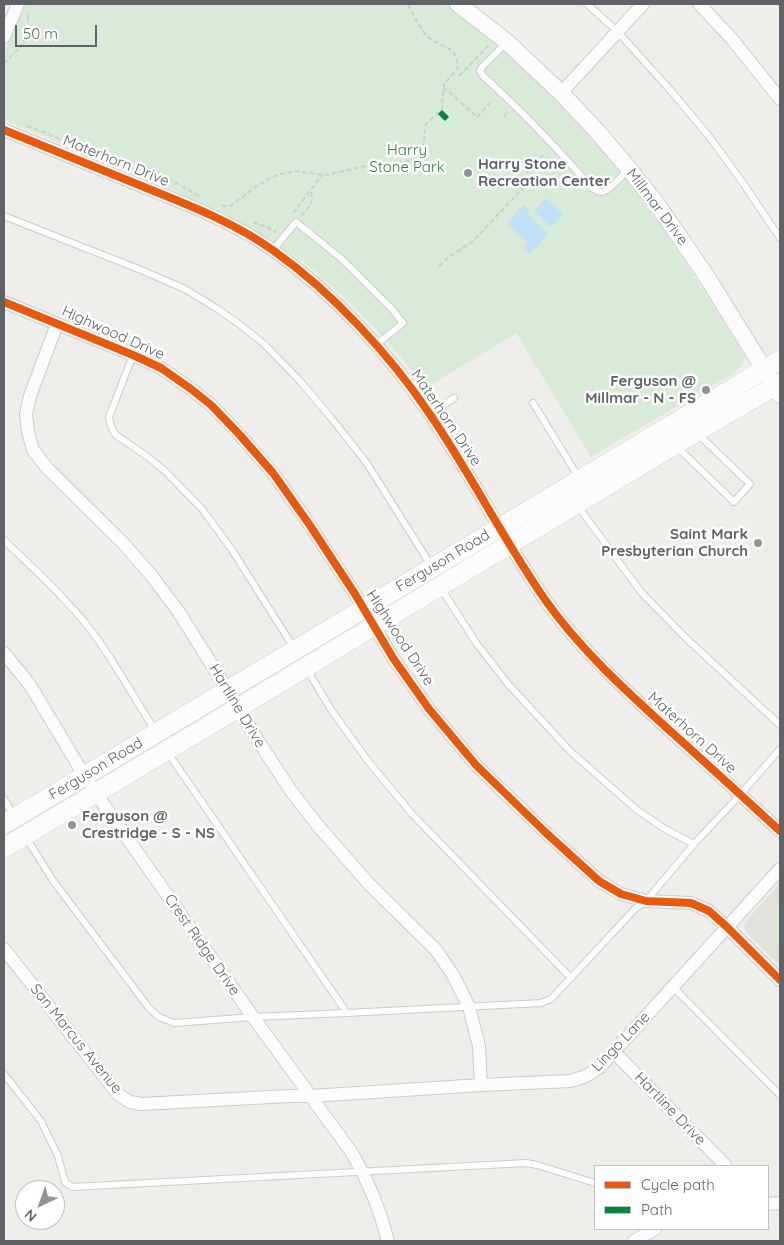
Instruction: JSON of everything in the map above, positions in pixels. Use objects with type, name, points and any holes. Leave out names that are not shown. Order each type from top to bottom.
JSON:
[{"type":"main road","name":"Ferguson Road","points":[[9,820],[772,364]]},
{"type":"main road","name":"Ferguson Road","points":[[4,848],[696,432],[778,389]]},
{"type":"street","name":"Millmar Drive","points":[[458,4],[503,46],[561,93],[629,169],[656,202],[705,274],[772,364],[778,389]]},
{"type":"street","points":[[561,93],[643,4]]},
{"type":"street","points":[[700,4],[732,39],[780,99]]},
{"type":"street","points":[[4,37],[23,6]]},
{"type":"street","name":"Materhorn Drive","points":[[4,130],[203,211],[241,230],[273,250],[308,278],[376,345],[410,387],[430,414],[547,602],[584,648],[628,693],[780,831]]},
{"type":"street","name":"Highwood Drive","points":[[4,302],[161,368],[210,405],[238,433],[273,473],[309,524],[393,658],[430,709],[476,765],[599,881],[621,894],[646,901],[691,903],[709,911],[780,980]]},
{"type":"street","name":"Hartline Drive","points":[[58,324],[30,396],[26,414],[33,450],[46,467],[123,542],[151,575],[178,611],[258,742],[291,791],[319,827],[369,884],[436,950],[453,975],[469,1007],[479,1046],[481,1085]]},
{"type":"street","name":"Crest Ridge Drive","points":[[4,653],[30,685],[84,775],[253,1017],[352,1153],[364,1172],[381,1214],[388,1241]]},
{"type":"street","name":"Lingo Lane","points":[[311,1096],[571,1081],[586,1076],[600,1067],[780,869]]},
{"type":"street","name":"San Marcus Avenue","points":[[4,949],[118,1094],[130,1102],[141,1104],[311,1096]]},
{"type":"street","name":"Hartline Drive","points":[[614,1052],[725,1165]]},
{"type":"street","points":[[634,1241],[653,1230]]},
{"type":"lane","points":[[587,4],[618,31],[711,139],[780,238]]},
{"type":"lane","points":[[503,46],[480,70],[482,75],[529,120],[590,186],[602,192],[608,189],[629,169]]},
{"type":"lane","points":[[4,216],[142,270],[185,289],[216,308],[252,334],[300,381],[366,462],[432,567]]},
{"type":"lane","points":[[273,250],[296,222],[343,260],[403,323],[376,345]]},
{"type":"lane","points":[[133,355],[108,417],[111,427],[116,435],[166,472],[202,509],[232,550],[295,649]]},
{"type":"lane","points":[[430,414],[454,398]]},
{"type":"lane","points":[[532,403],[580,479]]},
{"type":"lane","points":[[675,445],[734,502],[750,484],[696,432]]},
{"type":"lane","points":[[577,504],[640,592],[686,639],[780,725]]},
{"type":"lane","points":[[4,540],[65,600],[83,621],[100,644],[156,732]]},
{"type":"lane","points":[[440,587],[477,644],[508,684],[570,751],[638,810],[665,829],[694,844]]},
{"type":"lane","points":[[306,668],[332,711],[363,754],[412,814],[571,978]]},
{"type":"lane","points":[[25,835],[54,882],[149,1008],[159,1017],[174,1023],[253,1017],[542,1003],[552,999],[635,909],[646,901],[694,844],[780,749]]},
{"type":"lane","points":[[167,751],[347,1013]]},
{"type":"lane","points":[[4,799],[9,820]]},
{"type":"lane","points":[[673,987],[780,1095]]},
{"type":"lane","points":[[4,1074],[41,1121],[58,1156],[65,1182],[72,1187],[526,1163],[594,1183]]},
{"type":"path","points":[[217,206],[230,206],[257,186],[281,174],[295,171],[322,175],[365,166],[405,163],[413,160],[421,151],[426,124],[442,109],[444,84],[458,68],[456,54],[426,35],[408,4]]},
{"type":"path","points":[[4,64],[25,41],[28,29],[23,6]]},
{"type":"path","points":[[459,76],[490,45]]},
{"type":"path","points":[[443,88],[477,118],[490,104]]},
{"type":"path","points":[[22,124],[66,142]]},
{"type":"path","points":[[439,266],[450,256],[472,242],[512,200],[525,186],[520,180],[543,155]]},
{"type":"path","points":[[131,169],[147,169],[202,197]]},
{"type":"path","points":[[289,219],[322,175]]},
{"type":"path","points":[[308,209],[312,204],[311,190]]},
{"type":"path","points":[[230,206],[232,211]]},
{"type":"path","points":[[246,220],[278,233]]},
{"type":"shaded area","points":[[780,883],[780,966],[748,934],[744,926],[747,920]]},
{"type":"green space","name":"Harry Stone Park","points":[[25,4],[446,4],[491,37],[548,92],[613,161],[664,230],[745,356],[743,363],[737,371],[591,457],[516,333],[426,388],[389,343],[342,295],[306,264],[273,241],[230,216],[133,172],[4,120],[4,54]]},
{"type":"green space","points":[[780,899],[780,948],[774,924]]},
{"type":"water","points":[[546,198],[563,214],[551,227],[534,211]]},
{"type":"water","points":[[523,205],[530,211],[527,214],[548,234],[530,254],[523,247],[527,242],[507,223]]},
{"type":"marked path","points":[[440,112],[447,119]]},
{"type":"cycle path","points":[[4,130],[227,223],[274,251],[317,285],[359,326],[414,391],[459,460],[516,555],[546,601],[573,636],[636,699],[780,831]]},
{"type":"cycle path","points":[[4,302],[161,368],[211,405],[273,473],[355,594],[393,658],[429,709],[476,765],[599,881],[621,894],[646,901],[691,903],[709,911],[780,980]]},
{"type":"place","name":"Harry Stone Recreation Center","points":[[468,173]]},
{"type":"place","name":"Ferguson @ Millmar - N - FS","points":[[706,390]]},
{"type":"place","name":"Saint Mark Presbyterian Church","points":[[758,543]]},
{"type":"place","name":"Ferguson @ Crestridge - S - NS","points":[[72,825]]}]
